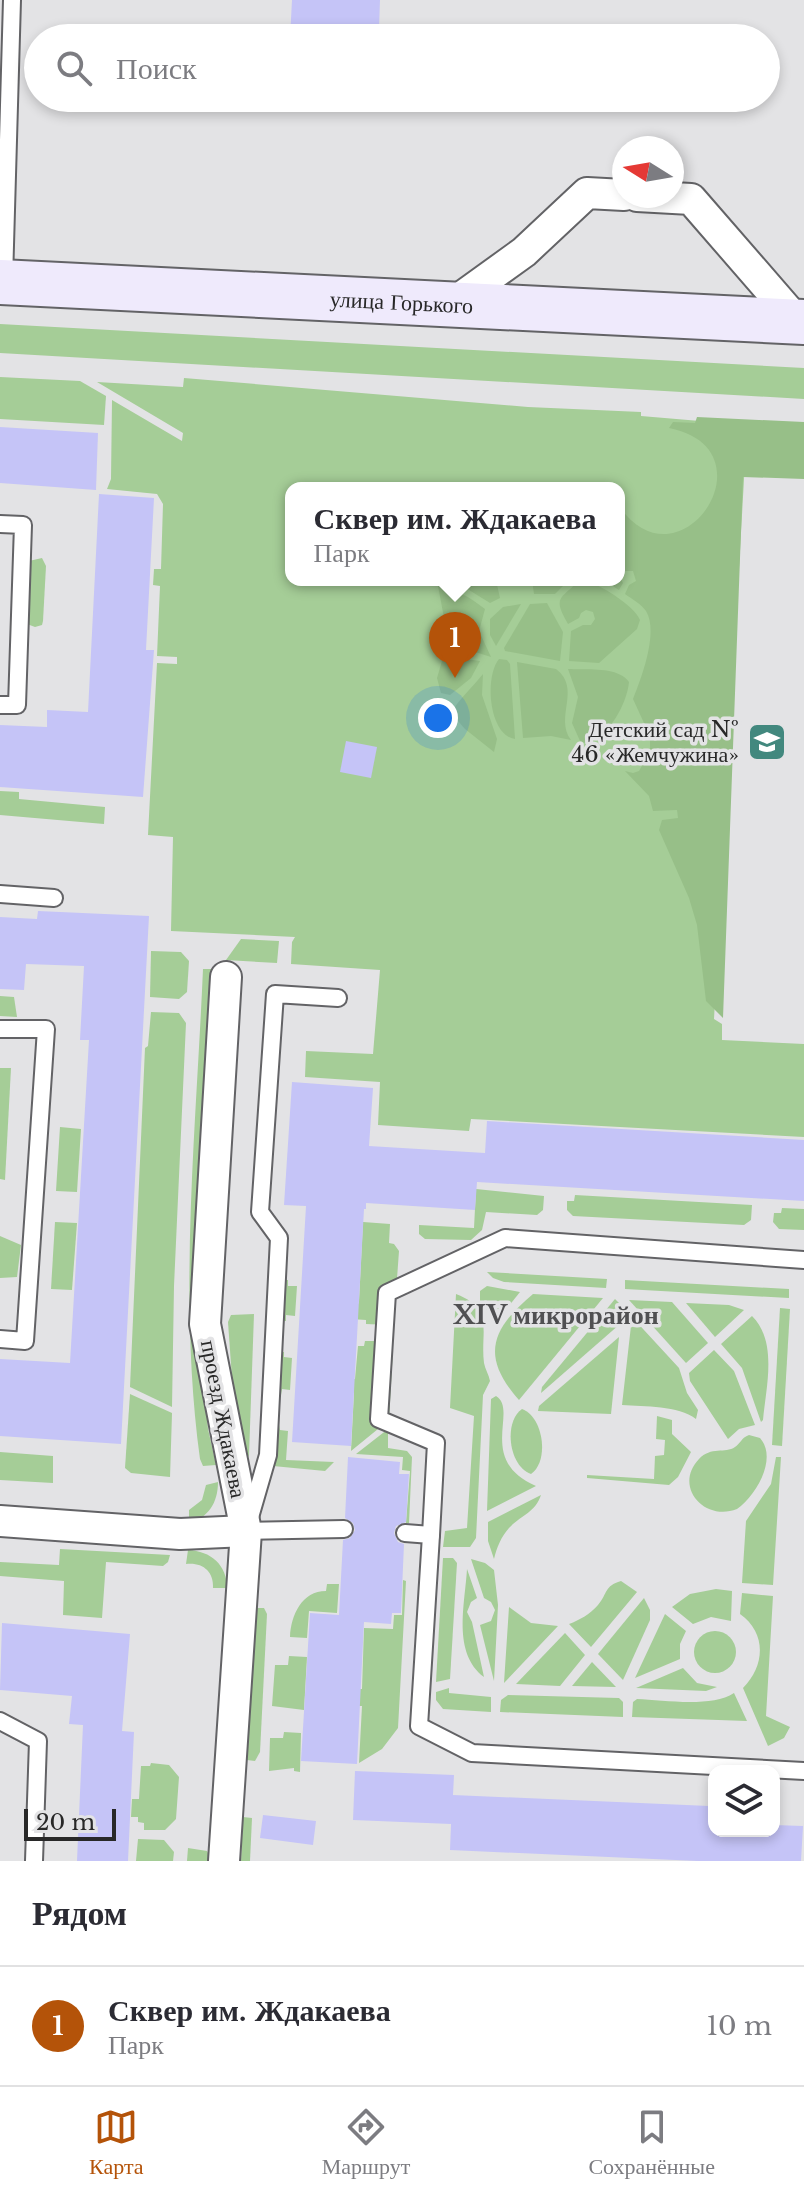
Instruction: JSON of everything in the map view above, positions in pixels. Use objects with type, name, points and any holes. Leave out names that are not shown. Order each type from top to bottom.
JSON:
[{"type":"main road","name":"улица Горького","points":[[2,282],[800,322]]},
{"type":"street","points":[[452,304],[524,252],[587,193],[612,194]]},
{"type":"street","points":[[684,199],[691,199],[800,322]]},
{"type":"street","name":"проезд Ждакаева","points":[[224,1861],[246,1531],[205,1324],[226,977]]},
{"type":"street","points":[[0,1521],[180,1534],[246,1531]]},
{"type":"lane","points":[[2,282],[12,0]]},
{"type":"lane","points":[[0,524],[23,525],[17,705],[0,705]]},
{"type":"lane","points":[[0,894],[54,898]]},
{"type":"lane","points":[[338,998],[275,994],[260,1212],[279,1238],[268,1455],[246,1531],[344,1529]]},
{"type":"lane","points":[[0,1029],[46,1029],[25,1341],[0,1339]]},
{"type":"lane","points":[[804,1260],[505,1238],[387,1293],[379,1419],[436,1443],[419,1726],[472,1753],[804,1771]]},
{"type":"lane","points":[[405,1533],[431,1535]]},
{"type":"lane","points":[[0,1721],[38,1741],[34,1861]]},
{"type":"green space","points":[[0,324],[804,368],[804,399],[0,353]]},
{"type":"green space","points":[[0,377],[80,381],[106,396],[104,425],[0,419]]},
{"type":"green space","points":[[184,378],[528,407],[641,412],[641,416],[747,425],[714,1019],[722,1024],[722,1040],[804,1044],[804,1137],[471,1119],[469,1131],[378,1125],[380,1082],[305,1077],[306,1051],[373,1054],[380,970],[291,964],[295,937],[171,931],[173,837],[148,835],[157,663],[177,664],[177,657],[157,656],[160,586],[153,585],[154,569],[161,569],[163,504],[157,494],[107,489],[111,479],[112,400],[182,441],[183,433],[97,382],[183,387]]},
{"type":"green space","points":[[697,417],[804,422],[804,479],[743,477],[723,1018],[706,1001],[697,925],[689,898],[659,830],[662,820],[678,818],[677,810],[653,811],[649,796],[625,771],[639,771],[650,752],[650,728],[644,723],[633,699],[651,631],[644,608],[625,594],[629,585],[636,581],[633,571],[625,571],[625,512],[643,529],[668,534],[690,526],[707,508],[716,485],[715,461],[700,441],[669,428],[673,422],[695,423]]},
{"type":"green space","points":[[42,558],[46,566],[43,621],[42,625],[35,627],[27,624],[29,561]]},
{"type":"green space","points":[[438,586],[456,591],[485,609],[479,631],[491,657],[454,649],[448,639]]},
{"type":"green space","points":[[463,586],[497,586],[500,598],[490,603]]},
{"type":"green space","points":[[533,586],[563,586],[555,594],[534,594]]},
{"type":"green space","points":[[574,586],[598,586],[637,614],[640,620],[637,629],[599,663],[569,661],[571,631],[591,625],[595,619],[593,612],[586,610],[568,624],[561,609],[560,599]]},
{"type":"green space","points":[[547,603],[563,632],[560,661],[505,651],[530,604]]},
{"type":"green space","points":[[521,604],[496,646],[490,635],[490,619],[503,607]]},
{"type":"green space","points":[[451,657],[480,661],[471,678],[450,695],[441,693],[437,678],[442,661]]},
{"type":"green space","points":[[499,659],[507,660],[510,664],[515,739],[499,728],[492,705],[492,679]]},
{"type":"green space","points":[[517,662],[556,669],[563,677],[568,694],[565,722],[571,740],[551,736],[523,738]]},
{"type":"green space","points":[[568,669],[610,671],[629,682],[616,718],[603,734],[588,744],[580,741],[572,723],[578,697]]},
{"type":"green space","points":[[483,674],[482,695],[497,739],[494,752],[465,729],[451,713]]},
{"type":"green space","points":[[0,791],[19,792],[19,799],[105,807],[104,824],[0,815]]},
{"type":"green space","points":[[241,939],[279,941],[277,963],[226,960]]},
{"type":"green space","points":[[151,951],[181,952],[189,961],[187,992],[179,999],[150,997]]},
{"type":"green space","points":[[203,969],[215,969],[202,1371],[208,1429],[216,1465],[203,1466],[194,1398],[189,1276]]},
{"type":"green space","points":[[0,996],[14,997],[17,1017],[0,1016]]},
{"type":"green space","points":[[151,1012],[179,1013],[186,1023],[174,1286],[172,1407],[130,1387],[145,1048],[148,1046]]},
{"type":"green space","points":[[0,1068],[11,1068],[5,1180],[0,1179]]},
{"type":"green space","points":[[60,1127],[81,1129],[77,1192],[56,1191]]},
{"type":"green space","points":[[476,1189],[544,1196],[543,1210],[537,1215],[486,1212],[482,1230],[471,1240],[425,1239],[419,1234],[419,1225],[474,1228]]},
{"type":"green space","points":[[575,1195],[752,1205],[751,1220],[744,1225],[573,1216],[567,1210],[567,1201],[574,1201]]},
{"type":"green space","points":[[782,1208],[804,1209],[804,1230],[779,1229],[773,1222],[774,1213],[781,1213]]},
{"type":"green space","points":[[55,1222],[77,1223],[72,1290],[51,1289]]},
{"type":"green space","points":[[363,1222],[390,1224],[389,1243],[399,1251],[394,1320],[389,1325],[366,1324],[366,1320],[351,1319],[359,1302]]},
{"type":"green space","points":[[0,1236],[21,1245],[17,1277],[0,1278]]},
{"type":"green space","points":[[487,1272],[607,1279],[606,1288],[504,1282]]},
{"type":"green space","points":[[271,1279],[288,1280],[288,1286],[297,1286],[295,1316],[286,1315],[286,1321],[268,1320]]},
{"type":"green space","points":[[625,1280],[789,1289],[789,1298],[625,1289]]},
{"type":"green space","points":[[487,1286],[520,1292],[496,1322],[480,1301],[480,1291]]},
{"type":"green space","points":[[456,1294],[468,1300],[481,1314],[484,1363],[490,1381],[483,1395],[476,1538],[470,1547],[443,1547],[445,1531],[467,1528],[474,1416],[450,1408]]},
{"type":"green space","points":[[533,1294],[603,1298],[519,1400],[499,1370],[495,1357],[496,1344],[507,1320]]},
{"type":"green space","points":[[615,1299],[622,1306],[620,1324],[541,1393],[542,1387]]},
{"type":"green space","points":[[629,1300],[672,1302],[708,1343],[686,1363]]},
{"type":"green space","points":[[686,1303],[729,1305],[744,1310],[715,1337]]},
{"type":"green space","points":[[780,1308],[790,1309],[782,1446],[772,1445]]},
{"type":"green space","points":[[254,1314],[247,1460],[234,1407],[228,1322],[231,1315]]},
{"type":"green space","points":[[752,1316],[760,1327],[768,1352],[768,1379],[761,1422],[742,1368],[721,1344]]},
{"type":"green space","points":[[632,1317],[679,1368],[687,1393],[698,1410],[696,1419],[671,1409],[622,1405]]},
{"type":"green space","points":[[619,1337],[611,1414],[538,1411],[539,1406]]},
{"type":"green space","points":[[365,1341],[386,1341],[393,1349],[389,1420],[351,1451],[354,1393],[348,1379],[355,1379],[358,1346],[364,1346]]},
{"type":"green space","points":[[714,1350],[734,1371],[755,1425],[739,1429],[728,1439],[690,1381],[689,1373]]},
{"type":"green space","points":[[267,1351],[284,1352],[284,1357],[292,1358],[290,1390],[282,1389],[281,1395],[264,1393]]},
{"type":"green space","points":[[130,1394],[172,1413],[170,1477],[131,1473],[125,1468]]},
{"type":"green space","points":[[496,1396],[504,1412],[503,1450],[508,1463],[518,1475],[536,1486],[487,1511],[491,1399]]},
{"type":"green space","points":[[522,1409],[535,1420],[542,1439],[541,1459],[531,1474],[518,1463],[511,1444],[512,1424]]},
{"type":"green space","points":[[657,1416],[672,1420],[672,1434],[691,1452],[678,1477],[669,1485],[587,1478],[587,1475],[654,1479],[655,1456],[664,1455],[665,1440],[656,1439]]},
{"type":"green space","points":[[262,1424],[279,1425],[280,1430],[288,1431],[286,1460],[334,1462],[325,1471],[273,1466]]},
{"type":"green space","points":[[388,1429],[388,1448],[407,1451],[412,1457],[409,1523],[406,1523],[410,1471],[402,1470],[403,1457],[356,1454]]},
{"type":"green space","points":[[749,1435],[760,1438],[767,1456],[757,1486],[737,1509],[725,1512],[704,1506],[691,1490],[689,1480],[692,1469],[704,1455],[731,1449]]},
{"type":"green space","points":[[0,1452],[53,1456],[53,1483],[0,1480]]},
{"type":"green space","points":[[776,1457],[781,1457],[773,1585],[742,1583],[746,1521],[771,1484]]},
{"type":"green space","points":[[218,1482],[211,1508],[189,1523],[189,1510],[202,1500],[206,1485]]},
{"type":"green space","points":[[541,1495],[531,1510],[506,1531],[494,1559],[488,1541],[488,1522]]},
{"type":"green space","points":[[60,1549],[170,1555],[163,1566],[106,1562],[102,1618],[63,1615],[64,1581],[0,1576],[0,1562],[59,1565]]},
{"type":"green space","points":[[188,1550],[204,1553],[216,1561],[224,1572],[227,1588],[213,1588],[206,1569],[186,1564]]},
{"type":"green space","points":[[443,1558],[453,1558],[457,1563],[450,1679],[436,1682]]},
{"type":"green space","points":[[471,1559],[485,1563],[494,1570],[498,1605],[494,1681],[480,1625],[491,1621],[495,1610],[491,1602],[484,1598]]},
{"type":"green space","points":[[467,1569],[477,1598],[471,1602],[467,1612],[484,1677],[474,1667],[464,1642]]},
{"type":"green space","points":[[403,1580],[406,1581],[398,1728],[382,1749],[359,1763],[362,1706],[355,1706],[356,1689],[362,1689],[364,1628],[393,1629],[394,1615],[402,1615]]},
{"type":"green space","points":[[621,1581],[637,1592],[591,1647],[569,1624],[592,1611],[609,1588]]},
{"type":"green space","points":[[327,1584],[339,1584],[337,1613],[309,1611],[307,1638],[290,1637],[299,1606],[310,1595],[326,1591]]},
{"type":"green space","points":[[716,1589],[732,1591],[731,1621],[711,1617],[693,1624],[672,1607],[690,1594]]},
{"type":"green space","points":[[742,1593],[773,1596],[766,1716],[790,1727],[784,1738],[768,1746],[743,1688],[756,1670],[760,1650],[755,1630],[740,1614]]},
{"type":"green space","points":[[644,1598],[650,1610],[650,1620],[623,1680],[598,1654]]},
{"type":"green space","points":[[509,1607],[531,1623],[558,1626],[504,1683]]},
{"type":"green space","points":[[255,1608],[264,1608],[267,1614],[260,1752],[255,1761],[247,1760]]},
{"type":"green space","points":[[665,1614],[686,1631],[680,1644],[680,1659],[635,1678]]},
{"type":"green space","points":[[715,1631],[730,1637],[736,1652],[730,1667],[715,1673],[700,1667],[694,1652],[700,1637]]},
{"type":"green space","points":[[565,1633],[585,1655],[560,1686],[516,1684]]},
{"type":"green space","points":[[289,1656],[307,1657],[304,1710],[272,1706],[275,1665],[288,1665]]},
{"type":"green space","points":[[592,1662],[616,1687],[572,1686]]},
{"type":"green space","points":[[683,1668],[697,1683],[717,1687],[706,1691],[636,1688]]},
{"type":"green space","points":[[449,1688],[449,1693],[491,1697],[491,1712],[443,1709],[436,1700],[436,1692]]},
{"type":"green space","points":[[734,1693],[747,1721],[632,1717],[633,1702],[637,1699],[700,1702]]},
{"type":"green space","points":[[508,1695],[619,1698],[623,1702],[623,1717],[500,1712],[501,1700]]},
{"type":"green space","points":[[284,1732],[301,1733],[300,1772],[294,1771],[294,1768],[269,1771],[270,1738],[283,1738]]},
{"type":"green space","points":[[151,1763],[169,1765],[179,1777],[176,1819],[165,1830],[144,1830],[144,1823],[138,1822],[138,1817],[131,1817],[132,1799],[139,1799],[141,1766],[150,1766]]},
{"type":"green space","points":[[243,1817],[252,1818],[250,1861],[241,1861]]},
{"type":"green space","points":[[138,1839],[164,1840],[174,1852],[173,1861],[136,1861]]},
{"type":"green space","points":[[188,1848],[207,1851],[212,1861],[187,1861]]},
{"type":"building","points":[[292,0],[380,0],[379,24],[291,24]]},
{"type":"building","points":[[0,427],[98,433],[96,490],[0,483]]},
{"type":"building","points":[[99,494],[154,498],[146,650],[154,650],[143,797],[0,787],[0,725],[47,727],[47,710],[88,712]]},
{"type":"building","points":[[346,741],[377,747],[371,778],[340,772]]},
{"type":"building","points":[[38,911],[149,916],[121,1444],[0,1436],[0,1359],[70,1363],[89,1040],[80,1040],[84,966],[26,964],[24,990],[0,989],[0,917],[37,919]]},
{"type":"building","points":[[292,1082],[373,1088],[369,1146],[485,1153],[487,1121],[804,1140],[804,1201],[477,1182],[475,1210],[366,1203],[351,1446],[292,1442],[306,1206],[284,1205]]},
{"type":"building","points":[[348,1457],[400,1462],[399,1474],[409,1474],[406,1522],[396,1526],[394,1533],[398,1542],[404,1544],[401,1613],[392,1613],[391,1624],[364,1622],[357,1764],[301,1761],[310,1613],[339,1615],[343,1540],[350,1538],[355,1530],[353,1523],[345,1518]]},
{"type":"building","points":[[2,1623],[130,1634],[122,1731],[134,1732],[128,1861],[77,1861],[83,1725],[69,1724],[72,1696],[0,1690]]},
{"type":"building","points":[[355,1771],[454,1775],[453,1795],[708,1806],[708,1837],[780,1837],[780,1825],[803,1826],[801,1861],[698,1861],[450,1850],[451,1824],[353,1820]]},
{"type":"building","points":[[263,1815],[316,1821],[313,1845],[260,1838]]},
{"type":"place","name":"Сквер им. Ждакаева","points":[[455,678]]},
{"type":"place","name":"Детский сад № 46 «Жемчужина»","points":[[767,742]]},
{"type":"district","name":"XIV микрорайон","points":[[556,1315]]}]
